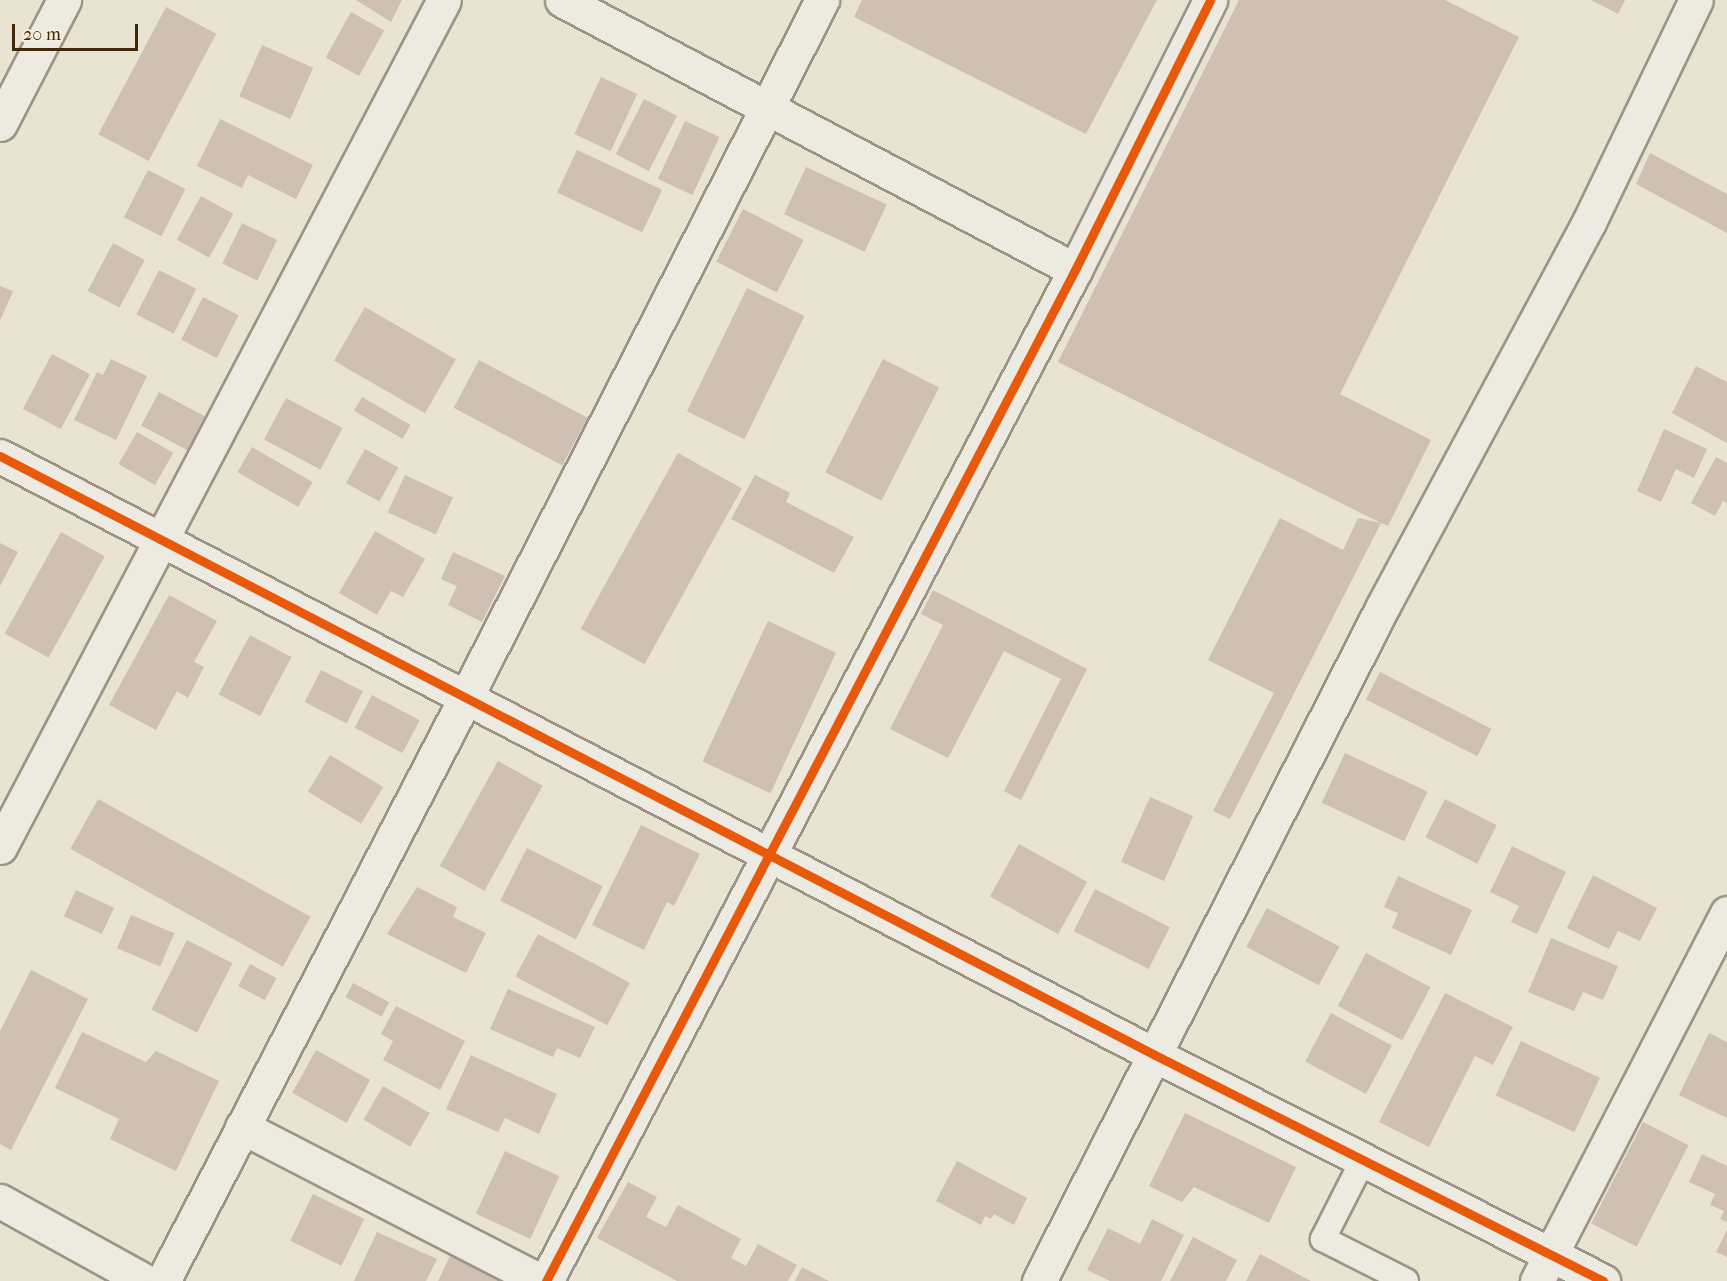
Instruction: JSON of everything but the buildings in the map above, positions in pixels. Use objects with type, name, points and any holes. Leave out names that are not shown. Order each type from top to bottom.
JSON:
[{"type":"street","points":[[0,124],[64,0]]},
{"type":"street","points":[[0,847],[163,540],[444,0]]},
{"type":"street","points":[[562,0],[1075,270]]},
{"type":"street","points":[[163,1281],[466,697],[822,0]]},
{"type":"street","points":[[546,1281],[1075,270],[1210,0]]},
{"type":"street","points":[[1039,1281],[1382,608],[1589,222],[1696,0]]},
{"type":"street","points":[[0,456],[1155,1055],[1363,1160],[1544,1268],[1603,1281]]},
{"type":"street","points":[[1544,1268],[1727,913]]},
{"type":"street","points":[[242,1127],[541,1281]]},
{"type":"street","points":[[0,1201],[145,1281]]},
{"type":"lane","points":[[1363,1160],[1323,1239],[1406,1281]]},
{"type":"cycle path","points":[[546,1281],[1075,270],[1210,0]]},
{"type":"cycle path","points":[[0,456],[1155,1055],[1603,1281]]}]
